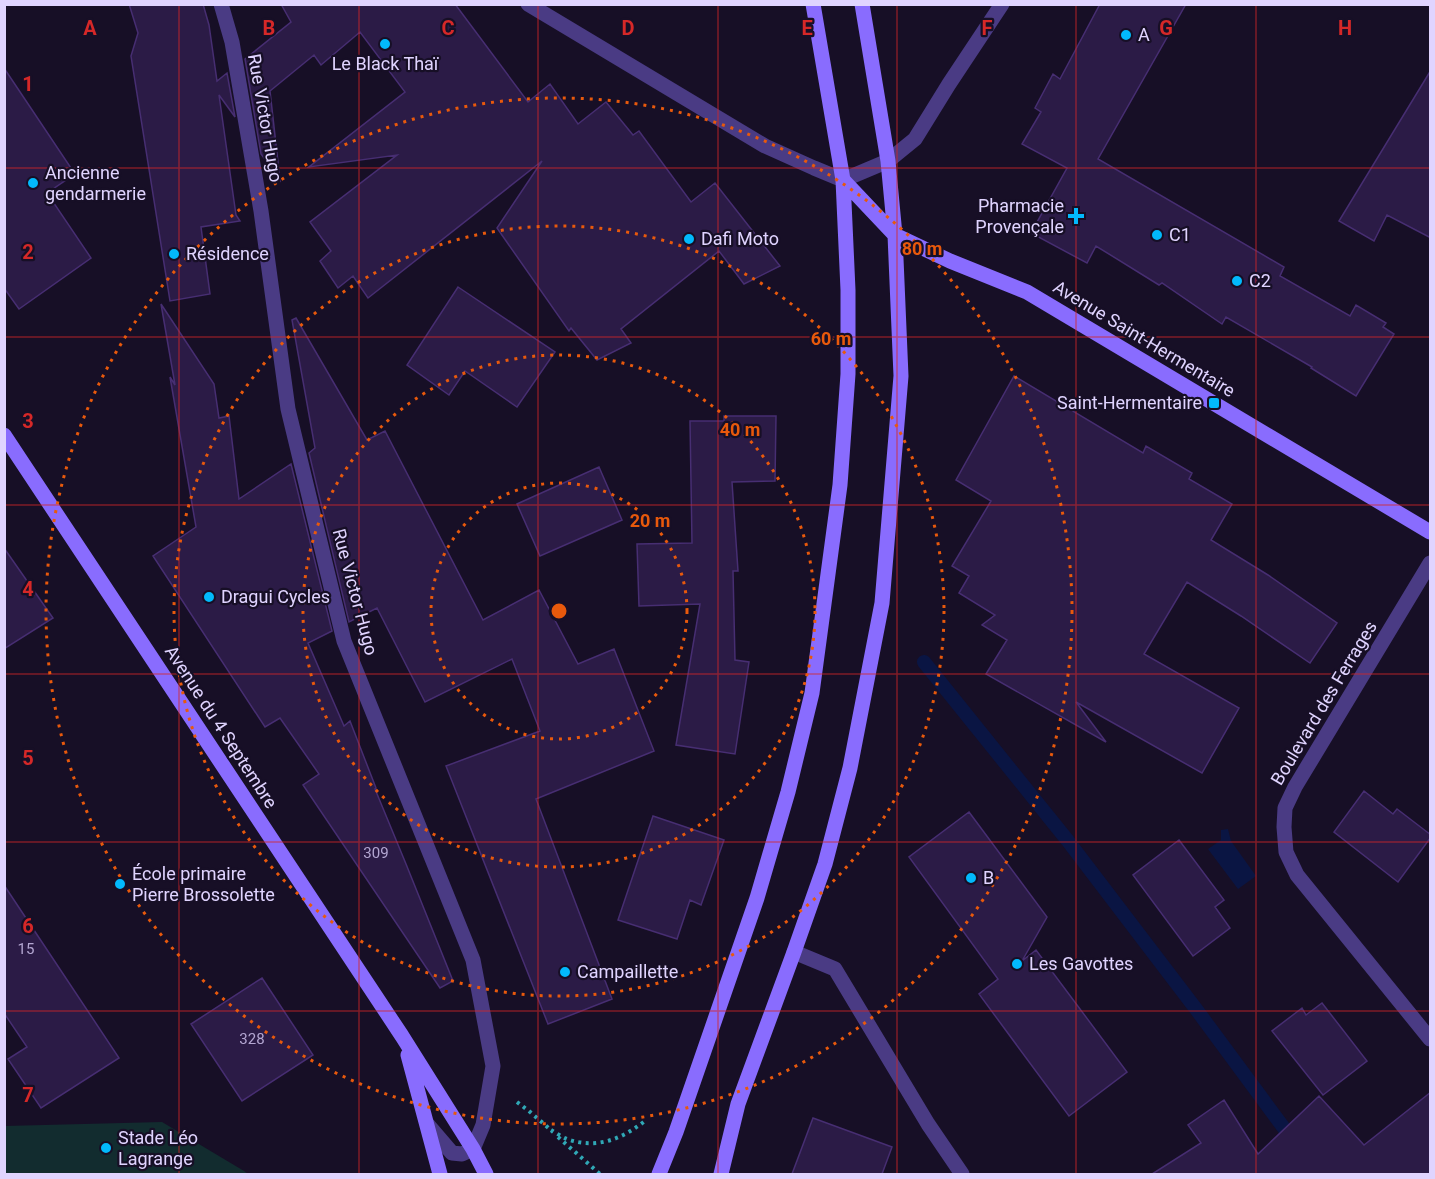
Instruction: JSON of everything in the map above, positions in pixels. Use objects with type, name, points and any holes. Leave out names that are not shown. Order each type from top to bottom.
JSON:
[{"type":"main road","points":[[659,1174],[676,1132],[757,898],[788,792],[812,693],[840,485],[848,374],[848,290],[843,180],[813,4]]},
{"type":"main road","points":[[721,1174],[738,1104],[825,864],[850,768],[882,603],[901,376],[895,235],[888,160],[862,4]]},
{"type":"main road","name":"Avenue Saint-Hermentaire","points":[[843,180],[895,235],[950,261],[1027,292],[1431,532]]},
{"type":"main road","name":"Avenue du 4 Septembre","points":[[4,435],[405,1041],[473,1149],[486,1174]]},
{"type":"main road","points":[[405,1041],[440,1174]]},
{"type":"street","name":"Rue Victor Hugo","points":[[221,4],[232,42],[261,211],[288,409],[344,641],[473,960],[493,1066],[483,1125],[473,1149]]},
{"type":"street","points":[[528,4],[765,146],[843,180],[888,160],[915,139],[1002,4]]},
{"type":"street","name":"Boulevard des Ferrages","points":[[1431,563],[1295,788],[1286,808],[1284,827],[1286,852],[1297,874],[1431,1039]]},
{"type":"street","points":[[795,952],[835,969],[928,1124],[962,1174]]},
{"type":"street","points":[[428,1125],[452,1153],[462,1154],[473,1149]]},
{"type":"path","points":[[511,1099],[529,1111],[600,1174]]},
{"type":"path","points":[[551,1130],[568,1140],[594,1144],[633,1131],[651,1115]]},
{"type":"green space","name":"Stade Léo Lagrange","points":[[162,1122],[248,1174],[5,1174],[5,1126]]},
{"type":"shaded area","points":[[1228,829],[1231,841],[1256,876],[1238,889],[1208,849],[1221,840],[1221,830]]},
{"type":"building","name":"Résidence","points":[[129,4],[203,4],[209,25],[217,81],[227,73],[235,117],[219,95],[236,215],[240,221],[201,227],[210,294],[170,301],[131,56],[138,33]]},
{"type":"building","points":[[281,4],[455,4],[528,102],[550,84],[578,124],[606,102],[633,135],[639,131],[691,202],[715,183],[780,266],[744,284],[719,251],[621,329],[631,343],[597,360],[571,328],[569,331],[497,228],[542,161],[368,298],[353,276],[338,288],[320,261],[331,251],[310,222],[397,155],[309,167],[405,92],[360,32],[321,65],[314,55],[270,91],[280,180],[261,154],[245,59],[291,22]]},
{"type":"building","points":[[1100,4],[1186,4],[1098,159],[1284,267],[1280,276],[1350,316],[1356,305],[1386,323],[1383,327],[1394,334],[1356,396],[1312,367],[1226,317],[1222,324],[1162,283],[1159,285],[1096,246],[1087,263],[1031,233],[1067,168],[1022,144],[1041,112],[1035,108],[1053,74],[1060,79]]},
{"type":"building","name":"Ancienne gendarmerie","points":[[4,68],[75,174],[47,193],[91,258],[19,309],[4,288]]},
{"type":"building","points":[[1431,70],[1431,238],[1387,215],[1374,241],[1339,221]]},
{"type":"building","points":[[458,287],[555,352],[517,407],[465,371],[449,395],[407,365]]},
{"type":"building","points":[[161,304],[214,384],[219,418],[229,416],[239,499],[291,464],[332,631],[308,643],[344,726],[350,721],[375,789],[453,981],[440,988],[303,785],[319,774],[280,718],[265,727],[153,556],[196,527],[170,377],[175,385]]},
{"type":"building","points":[[296,318],[367,440],[385,431],[483,620],[539,590],[578,664],[614,649],[654,751],[536,799],[612,999],[548,1024],[446,766],[540,731],[512,659],[425,702],[377,608],[349,622],[309,453],[315,448],[292,320]]},
{"type":"building","points":[[1014,376],[1143,453],[1146,446],[1192,473],[1189,479],[1232,504],[1211,540],[1268,575],[1337,623],[1310,663],[1187,582],[1144,654],[1239,708],[1202,773],[1076,702],[1106,742],[986,674],[1007,640],[982,625],[995,615],[959,593],[969,576],[952,566],[991,501],[956,480]]},
{"type":"building","points":[[724,416],[776,416],[775,481],[732,482],[738,571],[733,571],[735,660],[749,662],[735,754],[676,745],[700,604],[639,606],[637,544],[692,543],[690,421],[724,421]]},
{"type":"building","points":[[599,467],[622,520],[540,556],[517,504]]},
{"type":"building","points":[[4,548],[53,618],[4,649]]},
{"type":"building","points":[[1364,791],[1393,814],[1397,809],[1431,835],[1398,882],[1334,832]]},
{"type":"building","name":"Les Gavottes","points":[[969,812],[1047,917],[1022,961],[1036,950],[1127,1072],[1069,1116],[979,994],[998,979],[909,857]]},
{"type":"building","points":[[653,816],[724,840],[701,905],[690,900],[677,939],[618,920]]},
{"type":"building","points":[[1179,840],[1224,900],[1215,907],[1230,928],[1193,956],[1133,875]]},
{"type":"building","points":[[4,885],[119,1058],[41,1108],[8,1059],[27,1047],[4,1013]]},
{"type":"building","points":[[262,978],[313,1055],[242,1101],[191,1024]]},
{"type":"building","points":[[1322,1003],[1367,1061],[1323,1095],[1272,1031],[1302,1008],[1306,1015]]},
{"type":"building","points":[[1431,1092],[1431,1174],[1152,1174],[1201,1143],[1188,1125],[1224,1100],[1258,1154],[1319,1096],[1364,1145]]},
{"type":"building","points":[[813,1118],[892,1147],[882,1174],[792,1174]]},
{"type":"waterway","points":[[924,662],[1068,841],[1295,1143]]},
{"type":"place","name":"A","points":[[1126,35]]},
{"type":"place","name":"Le Black Thaï","points":[[385,44]]},
{"type":"place","name":"Ancienne gendarmerie","points":[[33,183]]},
{"type":"place","name":"Pharmacie Provençale","points":[[1076,216]]},
{"type":"place","name":"C1","points":[[1157,235]]},
{"type":"place","name":"Dafi Moto","points":[[689,239]]},
{"type":"place","name":"Résidence","points":[[174,254]]},
{"type":"place","name":"C2","points":[[1237,281]]},
{"type":"place","name":"Saint-Hermentaire","points":[[1214,403]]},
{"type":"place","name":"Dragui Cycles","points":[[209,597]]},
{"type":"place","name":"B","points":[[971,878]]},
{"type":"place","name":"École primaire Pierre Brossolette","points":[[120,884]]},
{"type":"place","name":"Les Gavottes","points":[[1017,964]]},
{"type":"place","name":"Campaillette","points":[[565,972]]},
{"type":"place","name":"Stade Léo Lagrange","points":[[106,1148]]}]
